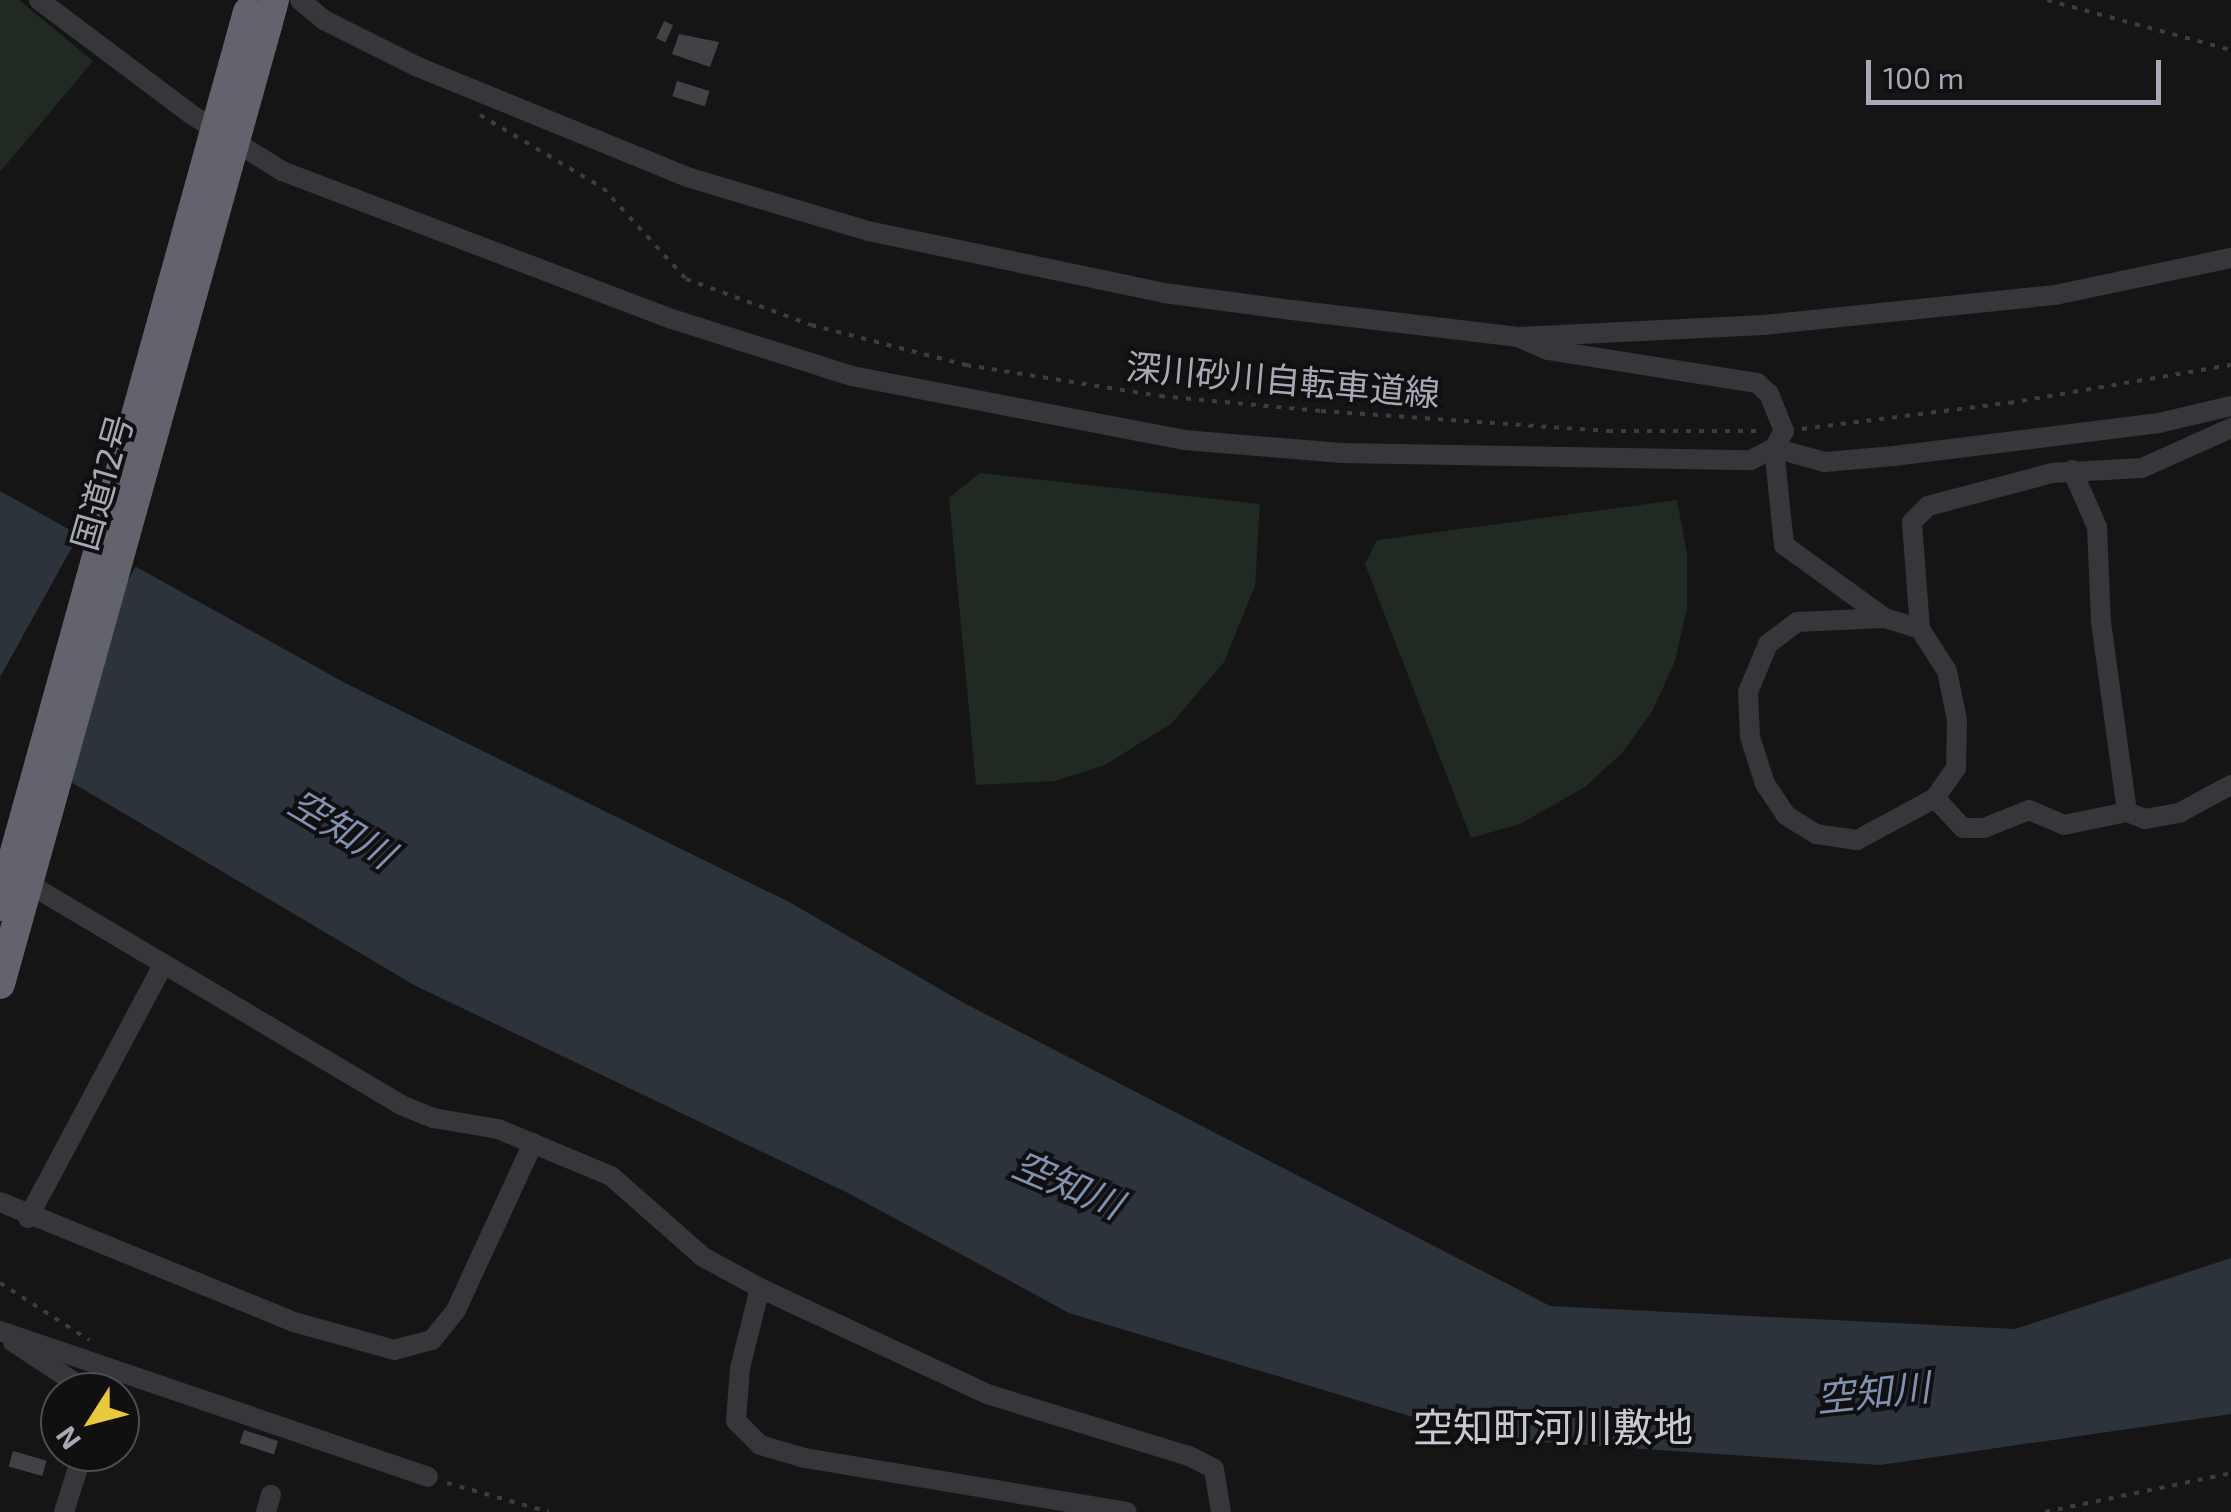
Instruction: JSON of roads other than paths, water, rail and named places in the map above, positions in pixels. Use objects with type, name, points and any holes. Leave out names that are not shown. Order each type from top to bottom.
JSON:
[{"type":"highway","name":"国道12号","points":[[0,906],[260,10]]},
{"type":"highway","name":"国道12号","points":[[0,984],[260,10]]},
{"type":"street","points":[[39,0],[192,115],[282,171],[672,319],[852,376],[1166,437],[1322,452],[1751,460],[1779,439]]},
{"type":"street","points":[[300,0],[324,20],[418,67],[586,140],[868,231],[1164,292],[1518,337],[1924,312],[2055,295],[2231,258]]},
{"type":"street","points":[[1518,337],[1548,350],[1757,384],[1769,394],[1779,439],[1784,546],[1886,618],[1920,629]]},
{"type":"street","points":[[1779,439],[1824,462],[2158,423],[2231,406]]},
{"type":"street","points":[[1886,618],[1798,622],[1768,644],[1748,692],[1750,737],[1765,784],[1786,815],[1816,834],[1857,840],[1935,798],[1956,768],[1957,720],[1947,671],[1920,629],[1912,522],[1946,497],[2072,470],[2142,468],[2231,428]]},
{"type":"street","points":[[2072,470],[2097,527],[2101,622],[2128,812]]},
{"type":"street","points":[[1935,798],[1963,828],[1984,828],[2029,810],[2064,825],[2128,812],[2145,818],[2178,813],[2231,785]]},
{"type":"street","points":[[0,866],[401,1105],[533,1143],[611,1176],[703,1257],[760,1288],[987,1394],[1190,1456],[1214,1469],[1221,1512]]},
{"type":"street","points":[[28,1218],[163,965]]},
{"type":"street","points":[[0,1202],[28,1218],[294,1322],[394,1350],[432,1340],[456,1310],[533,1143]]},
{"type":"street","points":[[760,1288],[740,1368],[736,1421],[760,1445],[1126,1512]]},
{"type":"street","points":[[60,1372],[0,1331],[121,1372]]},
{"type":"street","points":[[140,1379],[428,1477]]},
{"type":"street","points":[[64,1512],[77,1472]]},
{"type":"water","name":"空知川","points":[[0,491],[347,684],[789,902],[964,1003],[1550,1306],[2015,1329],[2231,1258],[2231,1414],[1880,1465],[1482,1438],[1069,1313],[850,1194],[414,985],[0,740]]},
{"type":"district","name":"空知町河川敷地","points":[[1553,1426]]}]
